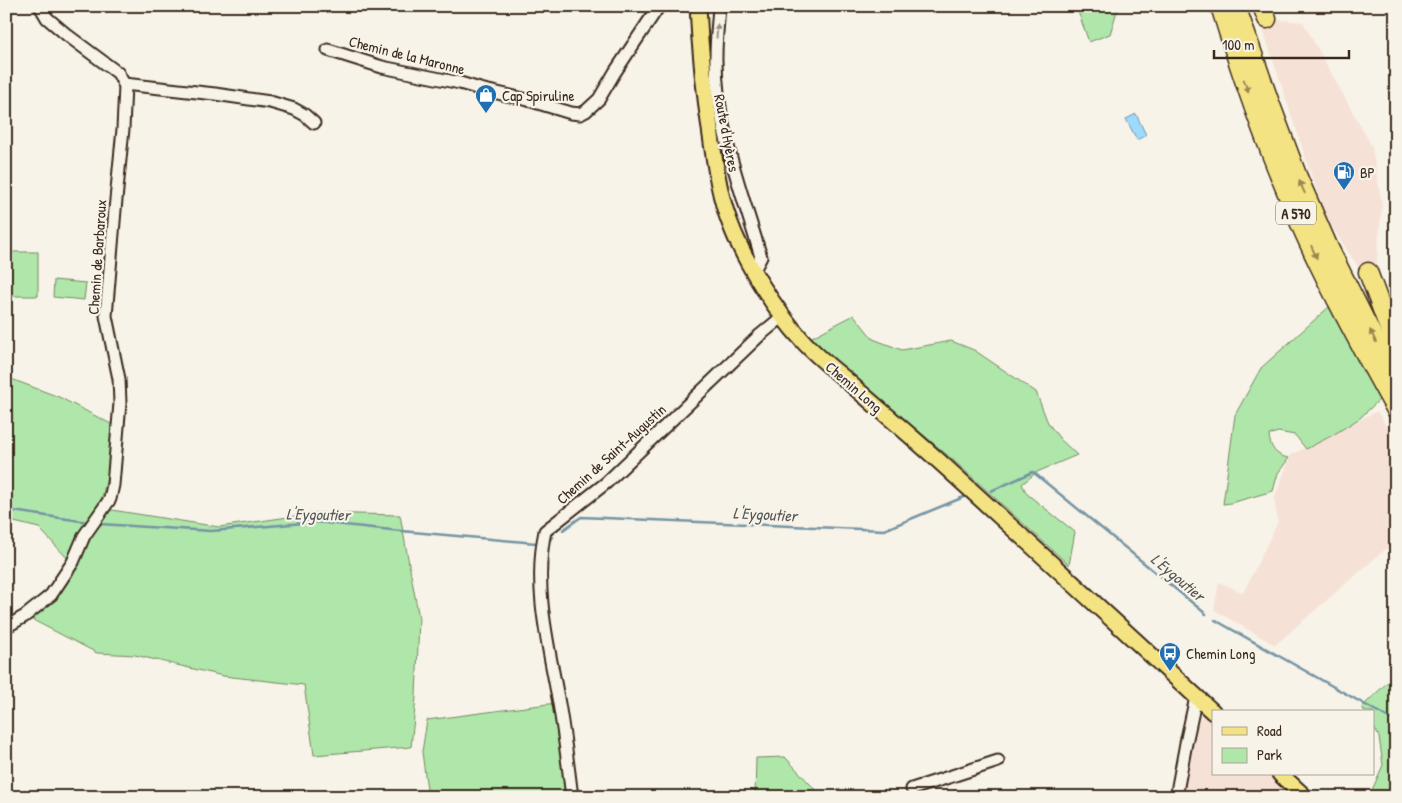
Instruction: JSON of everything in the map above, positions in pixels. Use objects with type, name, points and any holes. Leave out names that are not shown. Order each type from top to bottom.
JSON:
[{"type":"highway","name":"A 570","points":[[1220,6],[1253,105],[1284,185],[1319,264],[1373,370],[1396,410]]},
{"type":"highway","name":"A 570","points":[[1236,6],[1297,175],[1329,248],[1396,380]]},
{"type":"highway","points":[[1368,272],[1396,347]]},
{"type":"main road","name":"Route d'Hyères","points":[[698,6],[705,97],[716,170],[730,224],[742,249]]},
{"type":"main road","name":"Chemin Long","points":[[742,249],[782,317],[802,341],[930,453],[1212,711]]},
{"type":"main road","points":[[1282,776],[1305,797]]},
{"type":"street","points":[[40,6],[47,18],[118,73],[124,84],[270,102],[294,109],[314,123]]},
{"type":"street","name":"Chemin de la Maronne","points":[[328,50],[382,67],[460,83],[580,114],[600,99],[615,72],[659,6]]},
{"type":"street","name":"Route d'Hyères","points":[[719,6],[716,56],[720,108],[732,162],[761,257],[754,272]]},
{"type":"street","name":"Chemin de Barbaroux","points":[[6,627],[26,616],[51,595],[73,562],[84,536],[110,499],[113,485],[120,403],[119,379],[106,316],[123,129],[124,84]]},
{"type":"street","name":"Chemin de Saint-Augustin","points":[[572,797],[566,744],[542,612],[541,546],[544,531],[606,483],[759,336],[782,317]]},
{"type":"street","points":[[1176,797],[1196,697]]},
{"type":"street","points":[[912,789],[998,761]]},
{"type":"shaded area","points":[[1258,15],[1267,19],[1303,22],[1372,147],[1382,204],[1376,268],[1362,273],[1325,216]]},
{"type":"shaded area","points":[[1377,411],[1396,442],[1396,540],[1275,645],[1214,610],[1219,582],[1243,593],[1278,522],[1274,499],[1291,455]]},
{"type":"shaded area","points":[[1202,714],[1212,723],[1212,776],[1271,776],[1294,797],[1181,797],[1191,741]]},
{"type":"green space","points":[[1076,6],[1124,6],[1117,11],[1110,34],[1089,42]]},
{"type":"green space","points":[[6,252],[38,252],[38,296],[6,296]]},
{"type":"green space","points":[[54,280],[86,283],[84,300],[53,297]]},
{"type":"green space","points":[[1330,306],[1380,399],[1360,418],[1306,449],[1295,435],[1278,432],[1269,435],[1274,451],[1289,458],[1278,473],[1273,491],[1223,504],[1235,415],[1261,368]]},
{"type":"green space","points":[[854,315],[873,339],[902,350],[951,341],[974,350],[1036,392],[1048,423],[1060,439],[1077,455],[1037,472],[1022,484],[1027,494],[1075,532],[1069,565],[952,459],[822,350],[812,337]]},
{"type":"green space","points":[[6,377],[59,397],[111,424],[110,463],[102,496],[90,524],[69,560],[39,528],[6,520]]},
{"type":"green space","points":[[112,510],[219,527],[316,513],[400,515],[419,618],[416,697],[411,747],[314,755],[304,685],[223,676],[135,655],[97,653],[31,619],[90,533],[103,516]]},
{"type":"green space","points":[[1396,674],[1396,797],[1369,797],[1383,765],[1379,737],[1374,728],[1374,710],[1364,710],[1362,707]]},
{"type":"green space","points":[[556,703],[569,797],[428,797],[422,752],[427,720]]},
{"type":"green space","points":[[785,757],[822,797],[755,797],[756,758]]},
{"type":"water","points":[[1136,114],[1146,135],[1137,140],[1126,119]]},
{"type":"waterway","name":"L'Eygoutier","points":[[991,491],[1033,472],[1206,614]]},
{"type":"waterway","name":"L'Eygoutier","points":[[563,530],[581,517],[884,530],[964,497]]},
{"type":"waterway","name":"L'Eygoutier","points":[[6,510],[88,522]]},
{"type":"waterway","name":"L'Eygoutier","points":[[100,524],[211,531],[316,522],[536,543]]},
{"type":"waterway","name":"L'Eygoutier","points":[[547,542],[553,537]]},
{"type":"waterway","name":"L'Eygoutier","points":[[1215,620],[1396,722]]},
{"type":"place","name":"Cap Spiruline","points":[[486,114]]},
{"type":"place","name":"BP","points":[[1344,191]]},
{"type":"place","name":"Chemin Long","points":[[1170,672]]}]
